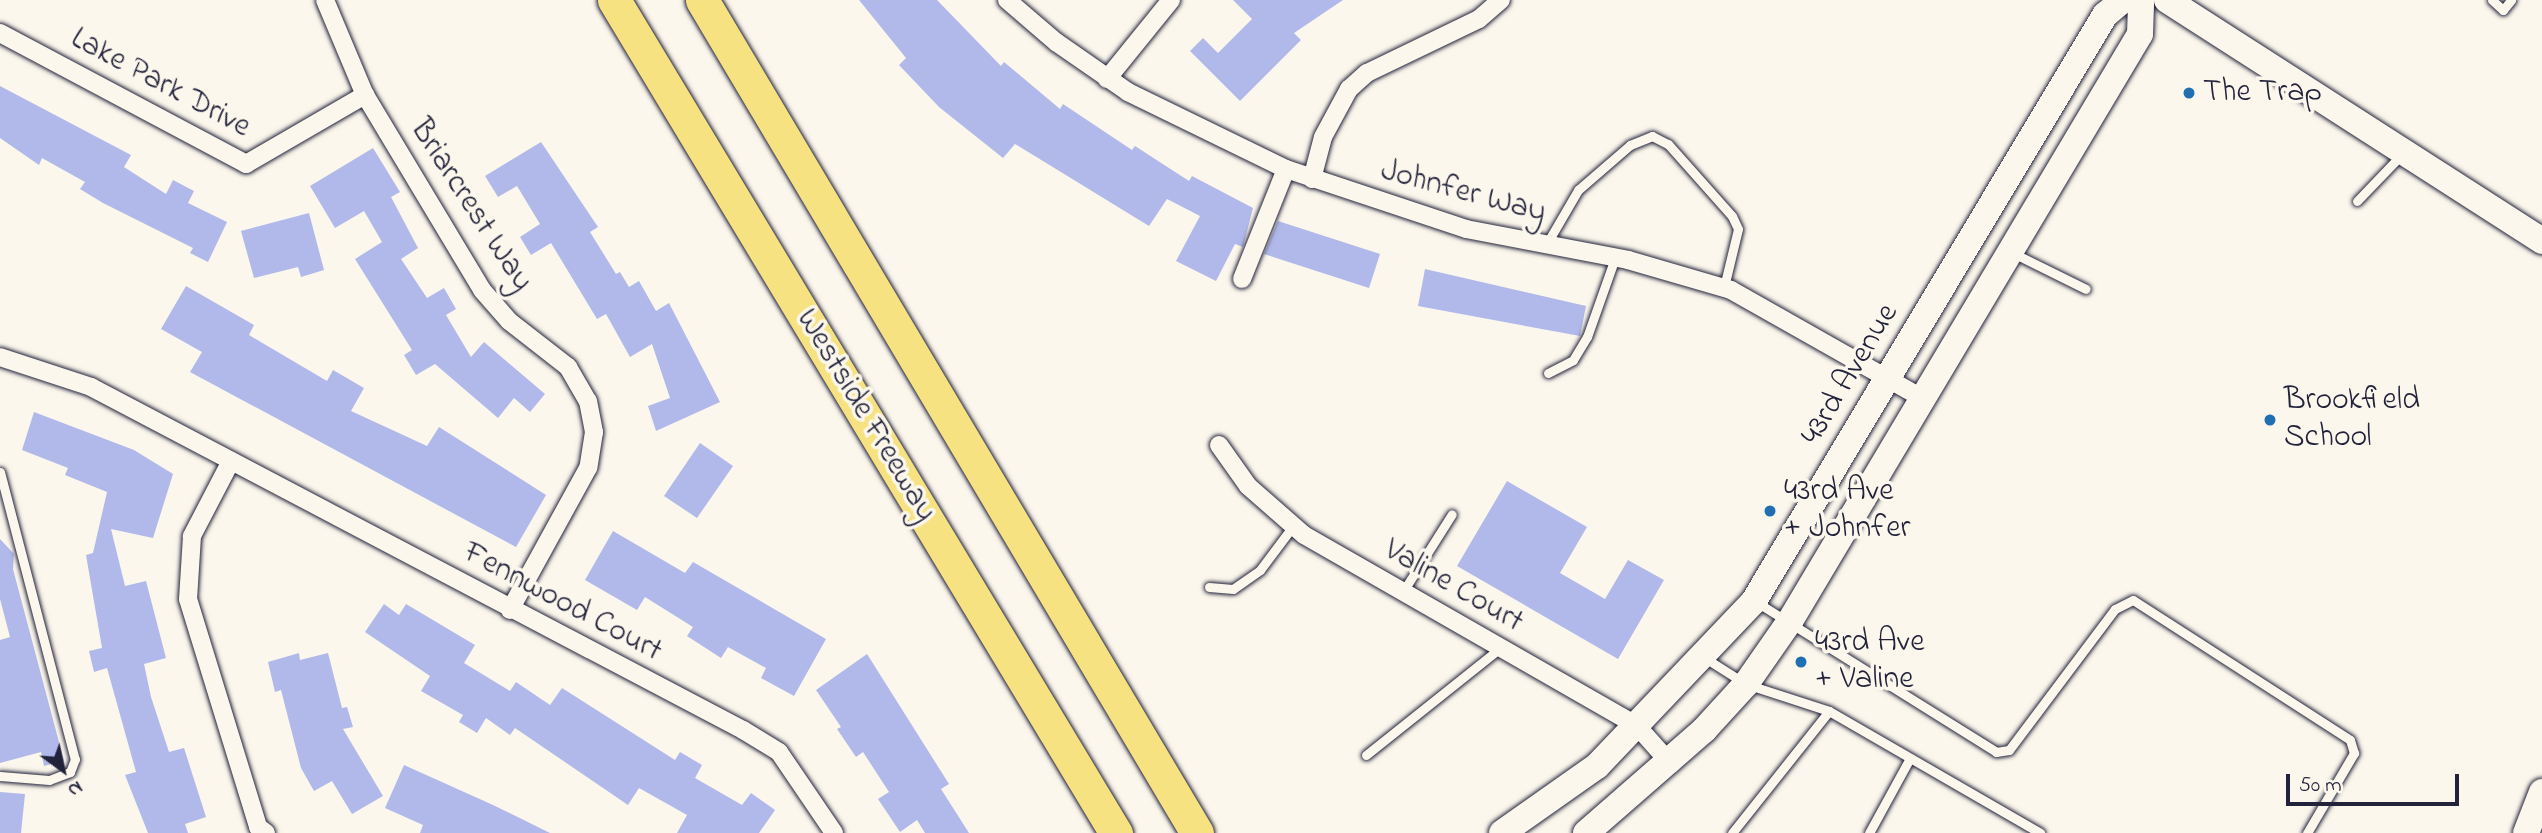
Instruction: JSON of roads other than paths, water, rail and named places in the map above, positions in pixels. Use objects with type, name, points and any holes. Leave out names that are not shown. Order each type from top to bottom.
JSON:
[{"type":"highway","name":"Westside Freeway","points":[[614,0],[1116,833]]},
{"type":"highway","points":[[702,0],[1197,833]]},
{"type":"main road","name":"43rd Avenue","points":[[1503,833],[1587,774],[1705,658],[1754,601],[2105,15],[2123,0]]},
{"type":"main road","points":[[1586,833],[1671,764],[1746,684],[1790,621],[2140,34],[2141,0]]},
{"type":"main road","points":[[2167,0],[2542,241]]},
{"type":"main road","points":[[2526,833],[2542,792]]},
{"type":"street","name":"Briarcrest Way","points":[[325,0],[365,94],[482,290],[509,321],[568,366],[592,415],[588,468],[510,610]]},
{"type":"street","name":"Johnfer Way","points":[[1007,0],[1107,79],[1200,131],[1286,169],[1409,213],[1545,246],[1615,258],[1724,287],[1769,307],[1924,399]]},
{"type":"street","points":[[1107,79],[1171,0]]},
{"type":"street","points":[[1312,179],[1323,137],[1349,89],[1367,73],[1479,19],[1501,0]]},
{"type":"street","name":"Lake Park Drive","points":[[0,33],[246,164],[365,94]]},
{"type":"street","points":[[1241,279],[1286,169]]},
{"type":"street","name":"Fennwood Court","points":[[0,357],[92,387],[779,752],[834,833]]},
{"type":"street","name":"Valine Court","points":[[1219,445],[1248,485],[1293,526],[1402,593],[1637,726],[1671,764]]},
{"type":"street","points":[[231,461],[192,536],[188,599],[258,827],[266,833]]},
{"type":"lane","points":[[2492,0],[2503,10],[2511,0]]},
{"type":"lane","points":[[1545,246],[1578,190],[1630,145],[1652,136],[1668,144],[1732,216],[1738,229],[1724,287]]},
{"type":"lane","points":[[2357,201],[2403,153]]},
{"type":"lane","points":[[2011,252],[2086,289]]},
{"type":"lane","points":[[1548,373],[1573,360],[1587,337],[1615,258]]},
{"type":"lane","points":[[0,472],[75,759],[70,772],[49,780],[0,776]]},
{"type":"lane","points":[[1402,593],[1452,514]]},
{"type":"lane","points":[[1209,587],[1233,589],[1260,570],[1293,526]]},
{"type":"lane","points":[[1754,601],[1996,752],[2009,750],[2115,609],[2133,600],[2350,740],[2354,753],[2307,833]]},
{"type":"lane","points":[[1366,755],[1499,649]]},
{"type":"lane","points":[[1705,658],[1746,684],[1829,711],[2040,833]]},
{"type":"lane","points":[[1732,833],[1829,711]]},
{"type":"lane","points":[[1869,833],[1910,758]]},
{"type":"place","name":"The Trap","points":[[2189,93]]},
{"type":"place","name":"Brookfield School","points":[[2270,420]]},
{"type":"place","name":"43rd Ave + Johnfer","points":[[1770,511]]},
{"type":"place","name":"43rd Ave + Valine","points":[[1801,662]]}]
